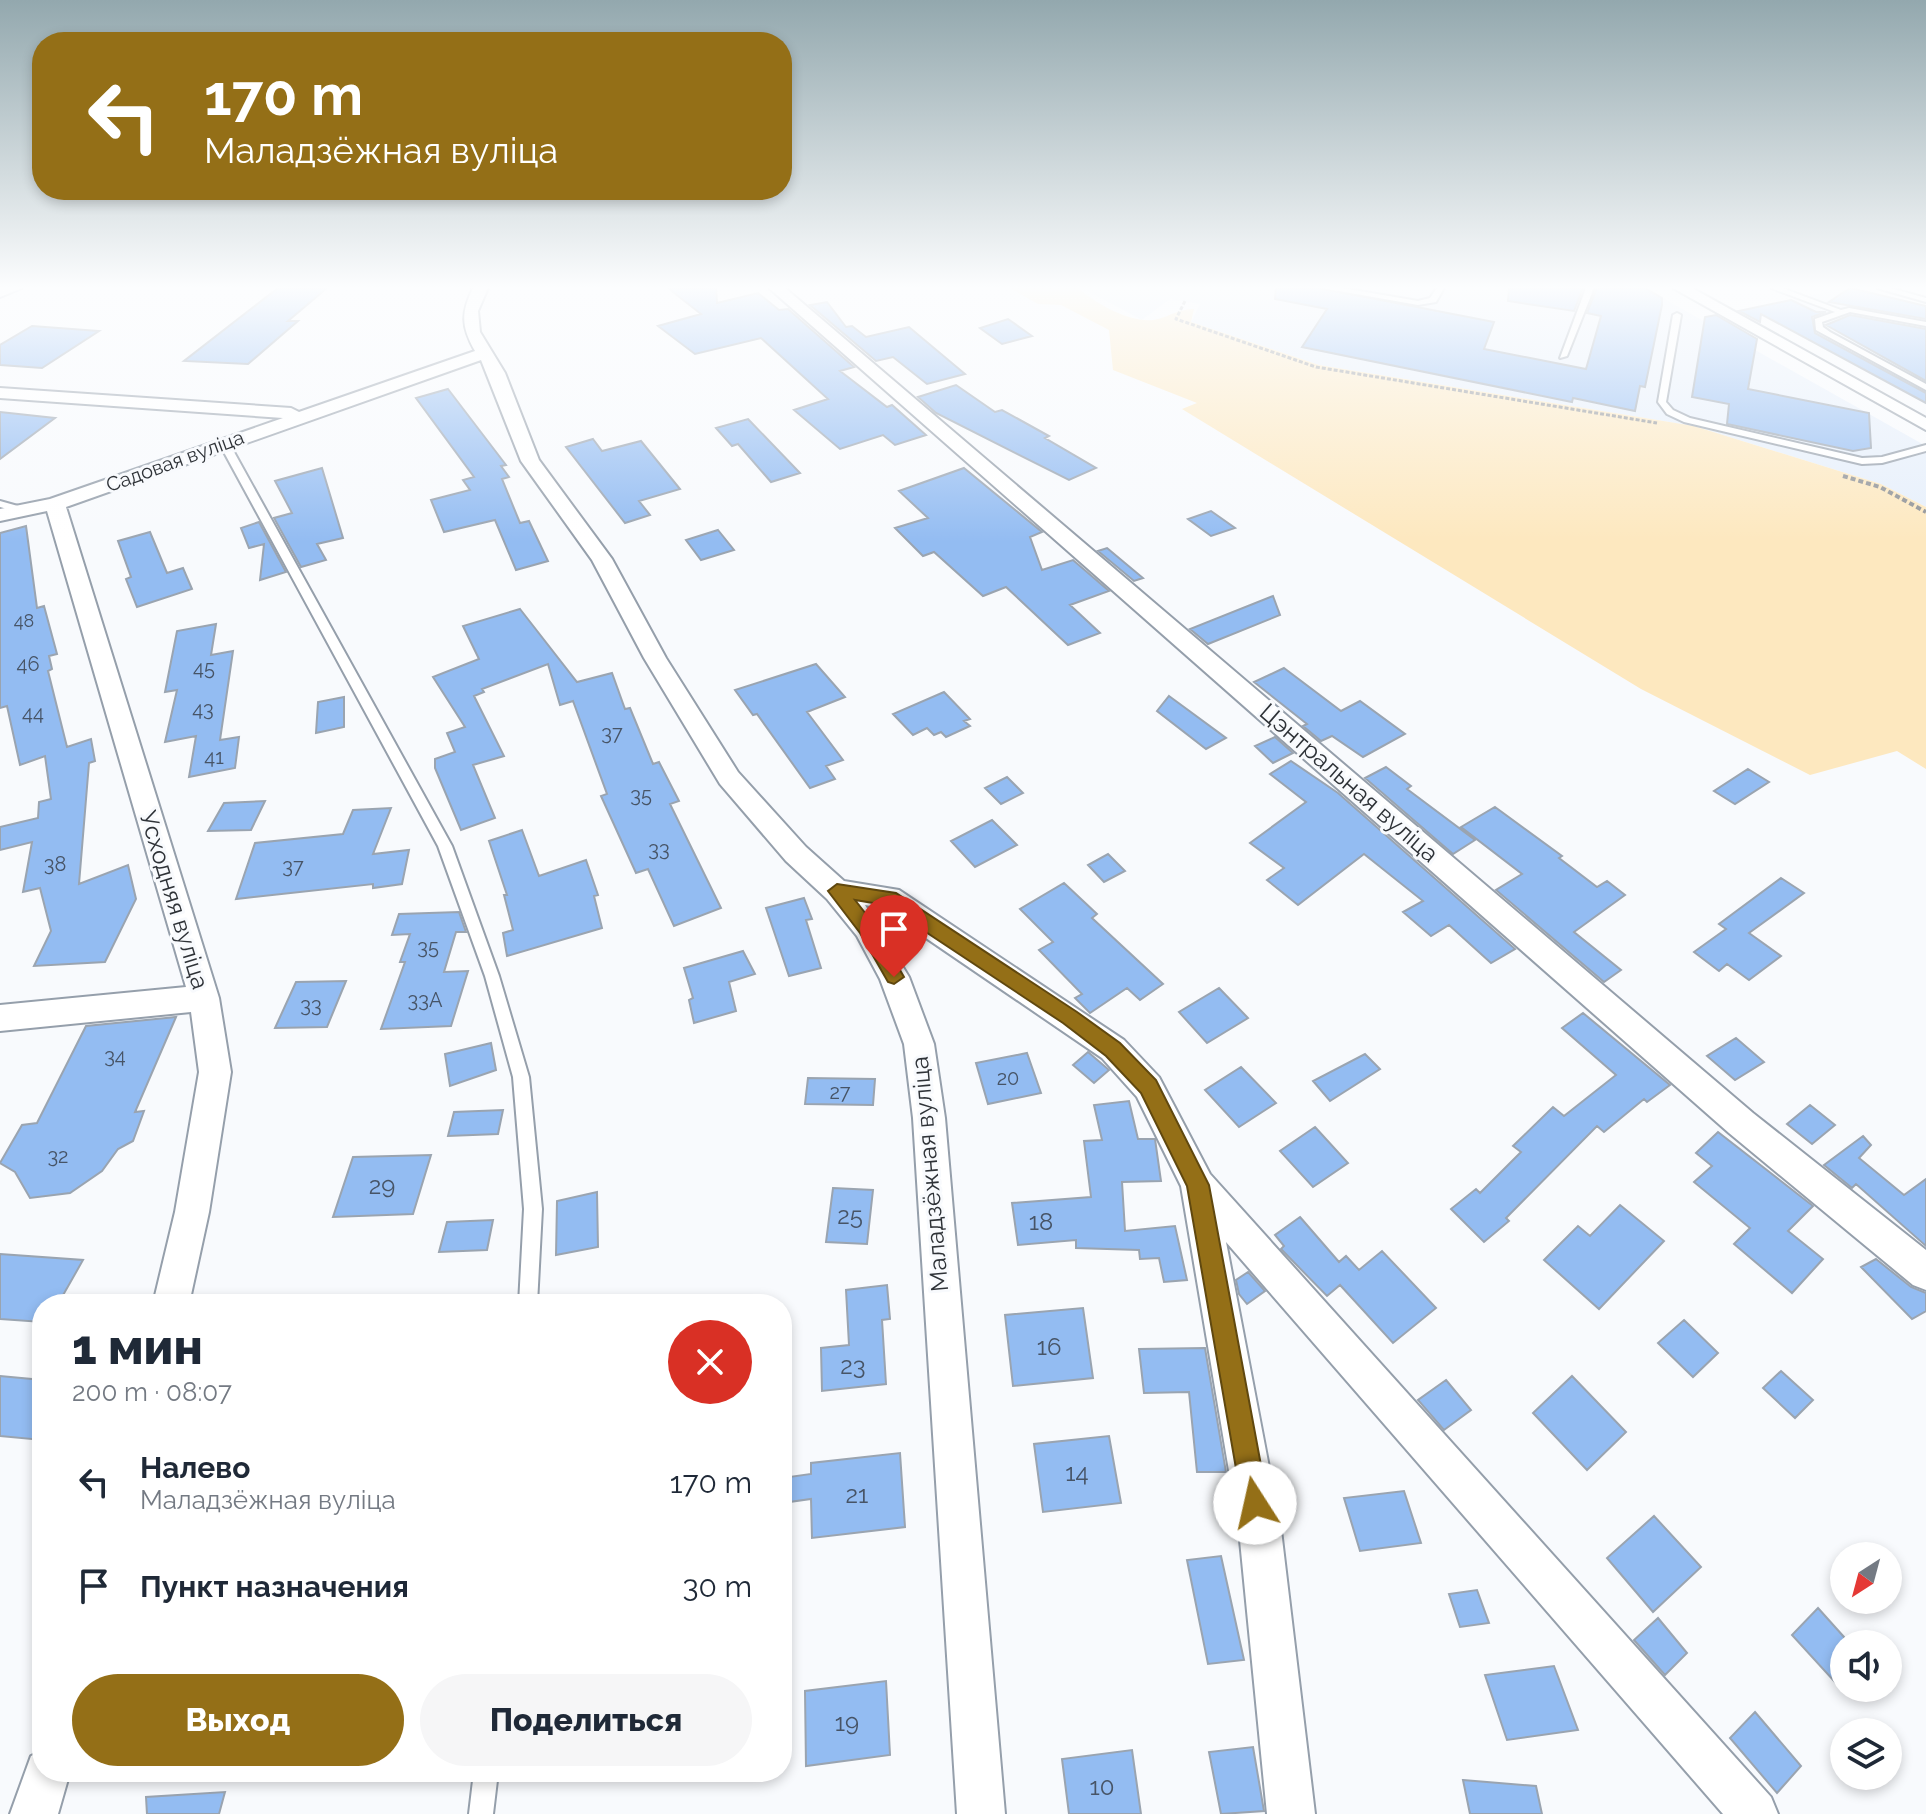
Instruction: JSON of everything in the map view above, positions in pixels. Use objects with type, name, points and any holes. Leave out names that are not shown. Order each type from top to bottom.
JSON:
[{"type":"street","name":"Садовая вуліца","points":[[0,515],[55,504],[426,373]]},
{"type":"street","name":"Маладзёжная вуліца","points":[[497,373],[530,461],[602,559],[655,658],[729,778],[796,854],[837,891],[867,928],[894,977],[919,1044],[929,1118],[981,1814]]},
{"type":"street","name":"Цэнтральная вуліца","points":[[874,373],[1741,1123],[1926,1272]]},
{"type":"street","points":[[1832,373],[1926,425]]},
{"type":"street","points":[[0,393],[215,410],[308,413]]},
{"type":"street","points":[[215,410],[224,443]]},
{"type":"street","name":"Усходняя вуліца","points":[[55,504],[204,998],[215,1072],[192,1212],[173,1294]]},
{"type":"street","points":[[837,891],[889,898],[1113,1049],[1148,1087],[1198,1185],[1754,1814]]},
{"type":"street","points":[[0,1018],[204,998]]},
{"type":"street","points":[[1198,1185],[1260,1530],[1291,1814]]},
{"type":"street","points":[[34,1814],[44,1782]]},
{"type":"lane","points":[[1667,373],[1662,402],[1670,412],[1699,423],[1862,461],[1882,460],[1926,448]]},
{"type":"lane","points":[[1900,373],[1926,387]]},
{"type":"lane","points":[[224,443],[445,846],[487,961],[521,1077],[533,1209],[529,1294]]},
{"type":"lane","points":[[0,504],[22,510]]},
{"type":"lane","points":[[481,1814],[485,1782]]},
{"type":"path","points":[[1350,373],[1662,424]]},
{"type":"path","points":[[1837,474],[1880,487],[1926,512]]},
{"type":"shaded area","points":[[1120,373],[1366,373],[1694,426],[1881,484],[1926,507],[1926,769],[1897,751],[1810,775],[1641,689],[1182,409],[1197,403]]},
{"type":"shaded area","points":[[1366,373],[1796,373],[1926,446],[1926,507],[1881,484],[1694,426]]},
{"type":"shaded area","points":[[1870,373],[1926,373],[1926,403]]},
{"type":"building","points":[[799,373],[842,373],[887,407],[892,405],[926,435],[895,445],[883,435],[840,449],[794,410],[828,399]]},
{"type":"building","points":[[913,373],[965,374],[927,384]]},
{"type":"building","points":[[1428,373],[1648,373],[1645,387],[1640,386],[1635,411],[1573,398],[1572,402]]},
{"type":"building","points":[[1696,373],[1751,373],[1748,389],[1869,413],[1871,448],[1853,451],[1727,424],[1729,404],[1692,397]]},
{"type":"building","points":[[1870,373],[1888,373],[1926,393],[1926,403]]},
{"type":"building","points":[[1911,373],[1926,373],[1926,381]]},
{"type":"building","points":[[956,385],[995,412],[1002,410],[1049,436],[1045,438],[1096,468],[1069,480],[936,413],[918,397]]},
{"type":"building","points":[[448,389],[506,465],[501,466],[509,477],[502,479],[520,523],[529,521],[548,561],[516,570],[495,520],[444,532],[431,500],[470,490],[463,480],[474,477],[416,398]]},
{"type":"building","points":[[0,412],[55,418],[0,459]]},
{"type":"building","points":[[748,419],[800,473],[771,482],[738,444],[732,446],[716,428]]},
{"type":"building","points":[[593,439],[602,451],[641,441],[680,489],[639,501],[650,515],[625,523],[566,447]]},
{"type":"building","points":[[322,468],[343,538],[317,544],[326,560],[301,567],[274,518],[292,513],[275,481]]},
{"type":"building","points":[[964,468],[1042,532],[1030,537],[1042,570],[1073,560],[1109,591],[1070,605],[1100,633],[1068,645],[1006,587],[983,596],[934,552],[923,556],[895,528],[928,518],[899,491]]},
{"type":"building","points":[[1211,511],[1235,528],[1211,536],[1188,519]]},
{"type":"building","points":[[259,522],[286,572],[260,580],[264,544],[249,548],[241,528]]},
{"type":"building","points":[[26,526],[37,608],[44,606],[57,654],[49,656],[52,669],[48,671],[67,747],[91,739],[95,761],[89,763],[79,884],[128,865],[136,899],[105,962],[34,966],[51,931],[40,888],[23,892],[32,842],[0,850],[0,827],[38,818],[39,802],[51,799],[45,756],[20,765],[7,706],[0,708],[0,533]]},
{"type":"building","points":[[718,530],[734,550],[701,560],[686,540]]},
{"type":"building","points":[[150,532],[167,573],[183,568],[192,589],[137,607],[126,579],[131,577],[118,541]]},
{"type":"building","points":[[1107,548],[1143,578],[1134,581],[1098,551]]},
{"type":"building","points":[[1273,596],[1280,615],[1208,644],[1190,629]]},
{"type":"building","points":[[520,609],[577,682],[612,673],[625,709],[630,708],[653,764],[659,762],[679,801],[670,804],[721,908],[674,926],[648,869],[636,873],[601,796],[607,794],[573,701],[560,705],[548,664],[482,689],[484,692],[474,696],[504,756],[473,765],[495,818],[461,830],[435,768],[435,759],[455,752],[447,733],[465,727],[433,677],[479,659],[463,626]]},
{"type":"building","points":[[216,624],[211,655],[233,651],[220,740],[239,737],[235,768],[189,777],[196,736],[165,742],[177,690],[165,692],[177,631]]},
{"type":"building","points":[[816,664],[845,697],[807,712],[843,760],[826,766],[835,779],[810,788],[757,714],[753,715],[735,690]]},
{"type":"building","points":[[1284,668],[1341,711],[1360,701],[1405,734],[1363,757],[1332,736],[1321,741],[1303,726],[1307,724],[1254,682]]},
{"type":"building","points":[[944,692],[970,719],[964,721],[970,726],[946,737],[941,732],[934,735],[927,728],[913,735],[893,714]]},
{"type":"building","points":[[1169,696],[1226,738],[1206,749],[1157,711]]},
{"type":"building","points":[[344,697],[344,727],[316,733],[318,702]]},
{"type":"building","points":[[1275,737],[1293,753],[1273,763],[1255,746]]},
{"type":"building","points":[[1291,761],[1338,793],[1515,949],[1491,963],[1449,925],[1431,936],[1403,912],[1423,901],[1364,854],[1298,905],[1267,880],[1284,868],[1250,843],[1306,802],[1270,774]]},
{"type":"building","points":[[1386,767],[1411,786],[1407,789],[1475,840],[1453,854],[1365,778]]},
{"type":"building","points":[[1748,769],[1769,782],[1735,804],[1714,791]]},
{"type":"building","points":[[1007,777],[1023,793],[1001,804],[985,788]]},
{"type":"building","points":[[265,801],[251,830],[208,831],[224,803]]},
{"type":"building","points":[[1495,807],[1562,856],[1559,858],[1597,887],[1607,881],[1625,895],[1574,932],[1621,970],[1604,982],[1496,890],[1522,874],[1461,827]]},
{"type":"building","points":[[391,808],[373,854],[409,850],[402,884],[373,888],[373,884],[236,899],[255,843],[343,834],[353,810]]},
{"type":"building","points":[[992,820],[1017,845],[975,867],[951,841]]},
{"type":"building","points":[[522,830],[539,876],[586,860],[598,895],[594,896],[602,928],[507,956],[503,933],[513,930],[504,895],[507,895],[489,841]]},
{"type":"building","points":[[1108,854],[1125,871],[1104,882],[1088,865]]},
{"type":"building","points":[[1781,878],[1804,893],[1749,933],[1781,956],[1749,980],[1727,964],[1719,971],[1694,952],[1726,929],[1719,924]]},
{"type":"building","points":[[1064,883],[1097,914],[1092,918],[1163,984],[1140,1000],[1127,988],[1090,1013],[1075,998],[1082,994],[1039,950],[1053,942],[1020,909]]},
{"type":"building","points":[[804,898],[812,919],[806,920],[821,968],[789,976],[766,908]]},
{"type":"building","points":[[459,912],[466,932],[456,932],[444,972],[468,971],[451,1026],[381,1029],[405,962],[400,962],[410,934],[392,935],[399,914]]},
{"type":"building","points":[[743,951],[755,974],[729,982],[736,1011],[694,1023],[689,1000],[693,998],[684,968]]},
{"type":"building","points":[[346,981],[327,1027],[275,1028],[296,982]]},
{"type":"building","points":[[1219,988],[1248,1018],[1207,1043],[1179,1012]]},
{"type":"building","points":[[1583,1013],[1670,1085],[1647,1102],[1644,1099],[1604,1132],[1597,1126],[1506,1218],[1509,1221],[1484,1242],[1451,1209],[1476,1189],[1480,1193],[1521,1152],[1513,1146],[1553,1107],[1564,1116],[1616,1075],[1562,1028]]},
{"type":"building","points":[[176,1017],[135,1112],[144,1111],[133,1141],[118,1149],[102,1171],[70,1193],[30,1198],[15,1172],[0,1163],[22,1125],[37,1123],[86,1026]]},
{"type":"building","points":[[1736,1038],[1764,1062],[1735,1080],[1707,1056]]},
{"type":"building","points":[[491,1043],[496,1070],[450,1086],[445,1054]]},
{"type":"building","points":[[1088,1052],[1109,1070],[1094,1083],[1073,1065]]},
{"type":"building","points":[[1027,1053],[1041,1093],[988,1104],[976,1063]]},
{"type":"building","points":[[1365,1054],[1380,1069],[1330,1101],[1313,1081]]},
{"type":"building","points":[[1241,1067],[1276,1103],[1239,1127],[1205,1090]]},
{"type":"building","points":[[808,1078],[875,1079],[873,1105],[805,1104]]},
{"type":"building","points":[[1129,1101],[1138,1139],[1155,1139],[1161,1181],[1122,1182],[1125,1231],[1175,1226],[1187,1280],[1164,1282],[1159,1258],[1140,1259],[1139,1250],[1076,1248],[1076,1240],[1018,1245],[1012,1203],[1091,1197],[1084,1141],[1102,1140],[1094,1105]]},
{"type":"building","points":[[1810,1105],[1835,1125],[1812,1144],[1787,1124]]},
{"type":"building","points":[[503,1110],[498,1134],[448,1136],[454,1112]]},
{"type":"building","points":[[1315,1127],[1348,1163],[1313,1187],[1280,1151]]},
{"type":"building","points":[[1718,1132],[1813,1206],[1788,1231],[1823,1259],[1792,1293],[1734,1244],[1750,1228],[1694,1182],[1712,1166],[1696,1153]]},
{"type":"building","points":[[1863,1136],[1871,1145],[1859,1158],[1904,1195],[1926,1179],[1926,1246],[1856,1184],[1852,1188],[1824,1165]]},
{"type":"building","points":[[431,1155],[413,1214],[333,1217],[353,1157]]},
{"type":"building","points":[[833,1188],[873,1190],[867,1244],[826,1242]]},
{"type":"building","points":[[597,1192],[598,1247],[556,1255],[557,1201]]},
{"type":"building","points":[[1620,1205],[1664,1241],[1599,1309],[1544,1260],[1578,1226],[1590,1236]]},
{"type":"building","points":[[1300,1217],[1339,1262],[1346,1256],[1359,1270],[1382,1251],[1436,1308],[1393,1343],[1340,1285],[1327,1296],[1281,1249],[1284,1246],[1275,1235]]},
{"type":"building","points":[[493,1220],[487,1250],[439,1252],[447,1222]]},
{"type":"building","points":[[0,1254],[83,1260],[64,1294],[32,1294],[32,1321],[0,1319]]},
{"type":"building","points":[[1876,1259],[1911,1287],[1926,1293],[1926,1311],[1912,1319],[1861,1267]]},
{"type":"building","points":[[1248,1272],[1265,1291],[1247,1304],[1239,1294],[1236,1280]]},
{"type":"building","points":[[887,1285],[890,1319],[882,1320],[886,1384],[822,1391],[821,1348],[849,1345],[846,1290]]},
{"type":"building","points":[[1083,1308],[1093,1378],[1013,1386],[1005,1315]]},
{"type":"building","points":[[1684,1320],[1718,1353],[1693,1377],[1658,1343]]},
{"type":"building","points":[[1205,1348],[1226,1472],[1197,1472],[1189,1392],[1144,1393],[1139,1349]]},
{"type":"building","points":[[1781,1371],[1813,1400],[1795,1418],[1763,1388]]},
{"type":"building","points":[[0,1376],[32,1379],[32,1439],[0,1436]]},
{"type":"building","points":[[1572,1376],[1626,1432],[1587,1470],[1533,1413]]},
{"type":"building","points":[[1446,1380],[1471,1410],[1444,1430],[1418,1400]]},
{"type":"building","points":[[1109,1436],[1121,1503],[1043,1512],[1034,1444]]},
{"type":"building","points":[[900,1453],[905,1527],[812,1538],[811,1499],[792,1502],[792,1477],[811,1474],[811,1463]]},
{"type":"building","points":[[1404,1491],[1421,1543],[1360,1551],[1344,1498]]},
{"type":"building","points":[[1654,1516],[1701,1567],[1653,1612],[1607,1558]]},
{"type":"building","points":[[1221,1556],[1244,1660],[1208,1664],[1187,1560]]},
{"type":"building","points":[[1477,1590],[1489,1623],[1460,1627],[1449,1594]]},
{"type":"building","points":[[1818,1608],[1838,1630],[1830,1630],[1830,1677],[1792,1635]]},
{"type":"building","points":[[1658,1618],[1687,1653],[1665,1675],[1634,1640]]},
{"type":"building","points":[[1554,1666],[1578,1730],[1507,1740],[1485,1675]]},
{"type":"building","points":[[886,1681],[890,1755],[806,1766],[805,1691]]},
{"type":"building","points":[[1755,1712],[1801,1766],[1777,1793],[1730,1738]]},
{"type":"building","points":[[1253,1747],[1264,1811],[1221,1814],[1209,1752]]},
{"type":"building","points":[[1132,1750],[1141,1814],[1069,1814],[1062,1759]]},
{"type":"building","points":[[1463,1780],[1536,1786],[1542,1814],[1470,1814]]},
{"type":"building","points":[[225,1792],[219,1814],[147,1814],[146,1797]]},
{"type":"route","points":[[894,977],[867,928],[837,891],[889,898],[1070,1017],[1113,1049],[1148,1087],[1198,1185],[1255,1503]]}]
